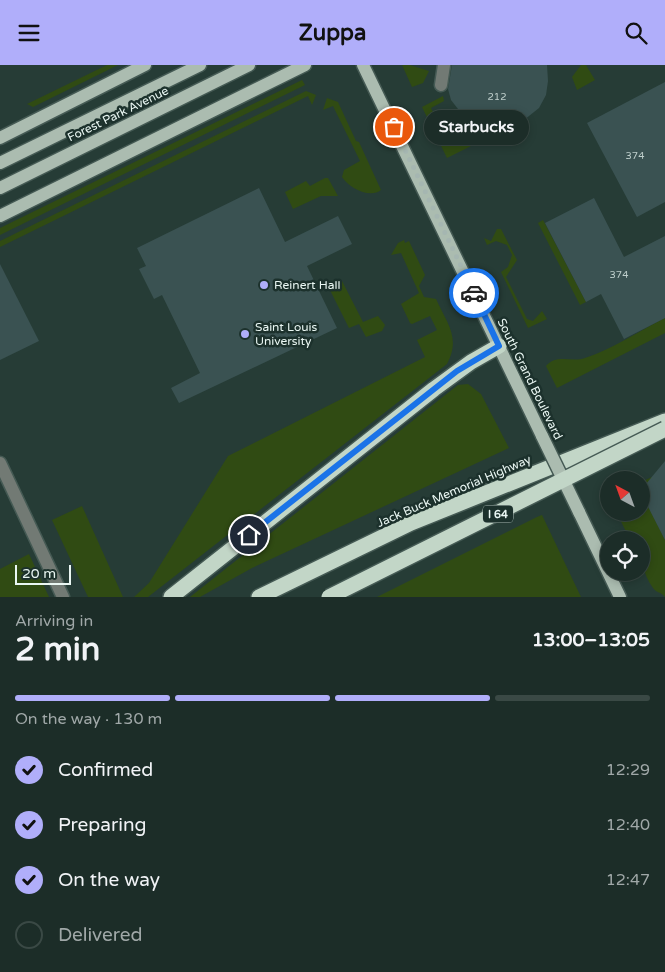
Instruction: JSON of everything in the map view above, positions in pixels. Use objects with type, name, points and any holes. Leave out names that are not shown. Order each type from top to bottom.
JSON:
[{"type":"highway","points":[[171,597],[408,409],[471,362],[499,346]]},
{"type":"highway","name":"Jack Buck Memorial Highway","points":[[259,597],[411,523],[665,421]]},
{"type":"highway","name":"I 64","points":[[329,597],[665,429]]},
{"type":"main road","points":[[0,137],[145,65]]},
{"type":"main road","name":"Forest Park Avenue","points":[[0,163],[200,65]]},
{"type":"main road","name":"Forest Park Avenue","points":[[0,188],[249,65]]},
{"type":"main road","points":[[0,216],[305,65]]},
{"type":"main road","name":"South Grand Boulevard","points":[[363,65],[620,597]]},
{"type":"street","points":[[441,85],[444,65]]},
{"type":"street","points":[[0,463],[63,597]]},
{"type":"green space","points":[[107,65],[118,65],[33,107],[27,104]]},
{"type":"green space","points":[[402,65],[410,65],[429,71],[423,83],[412,87]]},
{"type":"green space","points":[[581,65],[586,65],[595,80],[577,90],[572,77]]},
{"type":"green space","points":[[302,80],[305,85],[0,235],[0,228]]},
{"type":"green space","points":[[306,91],[316,95],[312,105],[308,96],[0,247],[0,241]]},
{"type":"green space","points":[[443,96],[444,101],[431,108],[444,135],[456,129],[458,131],[455,141],[470,146],[477,125],[497,129],[507,128],[447,158],[422,107]]},
{"type":"green space","points":[[327,98],[338,102],[381,190],[371,193],[360,191],[342,177],[344,170],[360,161],[333,106],[323,110]]},
{"type":"green space","points":[[328,178],[338,196],[321,196],[293,209],[285,192],[306,181],[310,186]]},
{"type":"green space","points":[[543,220],[586,302],[580,305],[538,223]]},
{"type":"green space","points":[[497,229],[501,229],[517,260],[506,277],[527,319],[533,321],[542,311],[547,319],[528,328],[501,272],[508,267],[512,255],[507,245],[496,241],[487,245],[484,238],[491,241]]},
{"type":"green space","points":[[404,240],[405,243],[409,241],[425,275],[419,286],[424,297],[436,299],[451,331],[453,346],[447,364],[148,597],[134,597],[149,583],[228,456],[425,357],[417,340],[437,330],[430,316],[412,324],[410,323],[401,304],[419,293],[401,253],[391,255],[398,243]]},
{"type":"green space","points":[[342,281],[363,322],[378,316],[385,325],[382,331],[366,337],[359,324],[349,328],[327,284]]},
{"type":"green space","points":[[665,318],[665,333],[557,388],[546,366],[550,362],[559,359],[585,358],[616,345]]},
{"type":"green space","points":[[468,384],[481,394],[509,448],[252,568],[200,597],[190,597],[458,385]]},
{"type":"green space","points":[[82,506],[123,597],[88,597],[52,520]]},
{"type":"green space","points":[[650,510],[665,540],[665,597],[654,590],[648,581],[650,581],[650,531],[626,531],[621,521],[650,521]]},
{"type":"green space","points":[[542,515],[581,597],[377,597],[537,517]]},
{"type":"green space","points":[[29,554],[49,597],[0,597],[0,569]]},
{"type":"building","points":[[452,65],[547,65],[548,81],[546,95],[539,108],[519,124],[497,129],[486,128],[465,118],[451,100],[448,89]]},
{"type":"building","points":[[665,82],[665,202],[637,217],[587,123]]},
{"type":"building","name":"Reinert Hall","points":[[259,188],[285,242],[338,216],[352,244],[307,266],[337,328],[179,403],[171,388],[200,373],[162,295],[154,299],[139,269],[146,266],[137,248]]},
{"type":"building","points":[[594,198],[624,257],[665,236],[665,318],[624,339],[601,294],[586,302],[545,223]]},
{"type":"building","points":[[0,264],[39,341],[0,360]]},
{"type":"building","points":[[665,461],[665,540],[650,511],[650,479]]},
{"type":"way so far","points":[[394,127],[474,293]]},
{"type":"place","name":"Starbucks","points":[[394,127]]},
{"type":"place","name":"Reinert Hall","points":[[264,285]]},
{"type":"place","name":"Saint Louis University","points":[[245,334]]},
{"type":"route","points":[[249,535],[457,371],[499,346],[474,293]]}]
